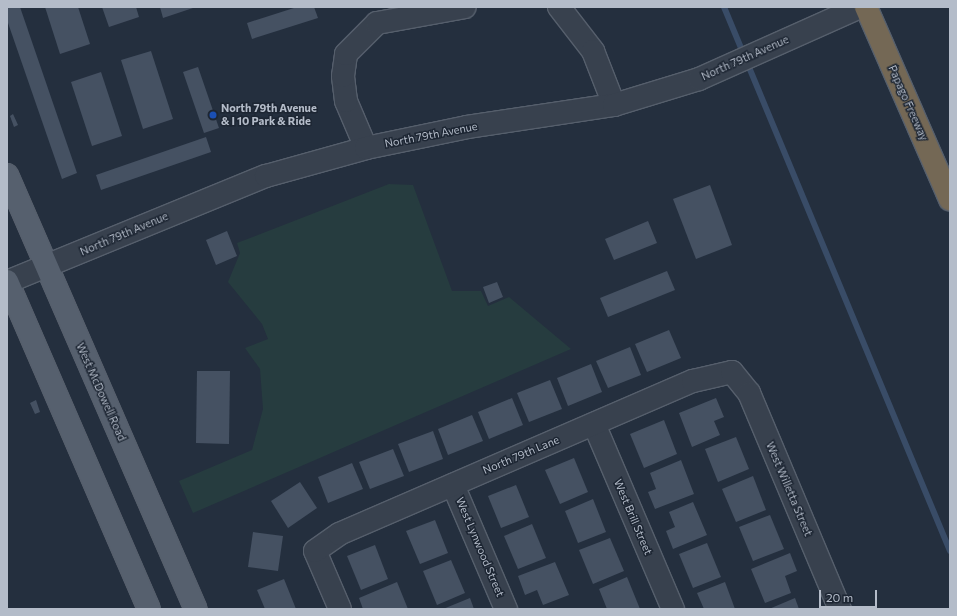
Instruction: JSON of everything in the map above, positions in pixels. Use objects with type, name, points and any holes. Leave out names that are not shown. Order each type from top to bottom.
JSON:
[{"type":"highway","name":"Papago Freeway","points":[[866,7],[950,199]]},
{"type":"main road","name":"West McDowell Road","points":[[7,175],[196,609]]},
{"type":"main road","points":[[7,282],[149,609]]},
{"type":"street","points":[[366,148],[346,101],[343,76],[346,54],[377,24],[465,7]]},
{"type":"street","points":[[559,7],[593,51],[614,105]]},
{"type":"street","name":"North 79th Avenue","points":[[7,282],[47,267],[266,176],[366,148],[467,127],[614,105],[700,79],[860,7]]},
{"type":"street","name":"North 79th Lane","points":[[340,609],[315,551],[339,534],[693,382],[732,372]]},
{"type":"street","name":"West Willetta Street","points":[[732,372],[749,393],[840,609]]},
{"type":"street","name":"West Brill Street","points":[[594,424],[673,609]]},
{"type":"street","name":"West Lynwood Street","points":[[453,485],[506,609]]},
{"type":"green space","points":[[389,184],[413,185],[452,291],[481,291],[488,306],[509,297],[571,349],[193,513],[179,481],[252,450],[263,409],[260,369],[245,348],[268,339],[262,324],[228,282],[240,253],[237,243]]},
{"type":"building","points":[[7,7],[20,7],[77,173],[62,179],[7,20]]},
{"type":"building","points":[[45,7],[78,7],[90,44],[60,54]]},
{"type":"building","points":[[102,7],[136,7],[139,17],[109,27]]},
{"type":"building","points":[[160,7],[196,7],[163,18]]},
{"type":"building","points":[[297,7],[314,7],[318,18],[252,39],[247,23]]},
{"type":"building","points":[[151,51],[173,119],[143,129],[121,60]]},
{"type":"building","points":[[198,67],[219,128],[204,133],[183,72]]},
{"type":"building","points":[[101,72],[122,136],[92,146],[71,82]]},
{"type":"building","points":[[13,114],[18,125],[14,127],[10,116]]},
{"type":"building","points":[[206,137],[211,152],[101,190],[96,175]]},
{"type":"building","points":[[710,185],[732,245],[696,259],[673,199]]},
{"type":"building","points":[[648,221],[657,243],[614,260],[605,239]]},
{"type":"building","points":[[227,231],[237,256],[216,265],[206,240]]},
{"type":"building","points":[[667,271],[675,290],[608,317],[600,298]]},
{"type":"building","points":[[497,282],[503,297],[489,303],[483,287]]},
{"type":"building","points":[[669,330],[681,358],[647,372],[635,344]]},
{"type":"building","points":[[630,347],[641,375],[608,388],[596,361]]},
{"type":"building","points":[[591,364],[602,392],[568,406],[557,378]]},
{"type":"building","points":[[197,371],[230,371],[229,444],[196,443]]},
{"type":"building","points":[[550,380],[562,409],[529,422],[517,393]]},
{"type":"building","points":[[512,398],[523,425],[489,439],[478,412]]},
{"type":"building","points":[[716,398],[724,417],[714,421],[720,435],[692,447],[679,413]]},
{"type":"building","points":[[36,400],[40,412],[35,414],[30,403]]},
{"type":"building","points":[[472,415],[483,441],[448,455],[438,429]]},
{"type":"building","points":[[664,420],[677,454],[644,468],[630,434]]},
{"type":"building","points":[[433,431],[443,459],[409,472],[398,444]]},
{"type":"building","points":[[736,437],[749,469],[718,482],[705,449]]},
{"type":"building","points":[[393,449],[404,476],[370,489],[359,462]]},
{"type":"building","points":[[574,458],[588,492],[560,504],[545,470]]},
{"type":"building","points":[[681,460],[694,494],[655,509],[648,492],[656,489],[650,473]]},
{"type":"building","points":[[352,463],[363,489],[328,503],[318,477]]},
{"type":"building","points":[[753,476],[766,510],[736,522],[722,489]]},
{"type":"building","points":[[300,482],[317,508],[288,528],[271,501]]},
{"type":"building","points":[[516,485],[529,517],[501,528],[488,496]]},
{"type":"building","points":[[593,499],[606,532],[578,543],[565,511]]},
{"type":"building","points":[[693,502],[707,535],[673,549],[666,531],[675,527],[669,512]]},
{"type":"building","points":[[770,515],[784,549],[753,561],[739,527]]},
{"type":"building","points":[[435,520],[448,553],[420,564],[406,531]]},
{"type":"building","points":[[532,524],[546,558],[518,569],[504,536]]},
{"type":"building","points":[[253,532],[283,536],[278,571],[248,567]]},
{"type":"building","points":[[610,538],[624,571],[593,584],[579,550]]},
{"type":"building","points":[[707,543],[721,577],[693,588],[679,554]]},
{"type":"building","points":[[375,545],[388,579],[361,590],[347,556]]},
{"type":"building","points":[[790,553],[797,571],[785,576],[791,593],[765,603],[751,569]]},
{"type":"building","points":[[451,560],[465,593],[437,605],[423,571]]},
{"type":"building","points":[[555,562],[569,595],[543,605],[537,590],[525,595],[518,576]]},
{"type":"building","points":[[627,577],[640,609],[607,609],[599,589]]},
{"type":"building","points":[[284,579],[296,609],[265,609],[257,590]]},
{"type":"building","points":[[397,582],[408,609],[363,609],[359,598]]},
{"type":"building","points":[[725,582],[735,609],[704,609],[697,593]]},
{"type":"building","points":[[470,598],[474,609],[443,609]]},
{"type":"building","points":[[795,598],[799,609],[769,609]]},
{"type":"waterway","points":[[724,7],[950,551]]},
{"type":"place","name":"North 79th Avenue & I 10 Park & Ride","points":[[213,115]]}]
